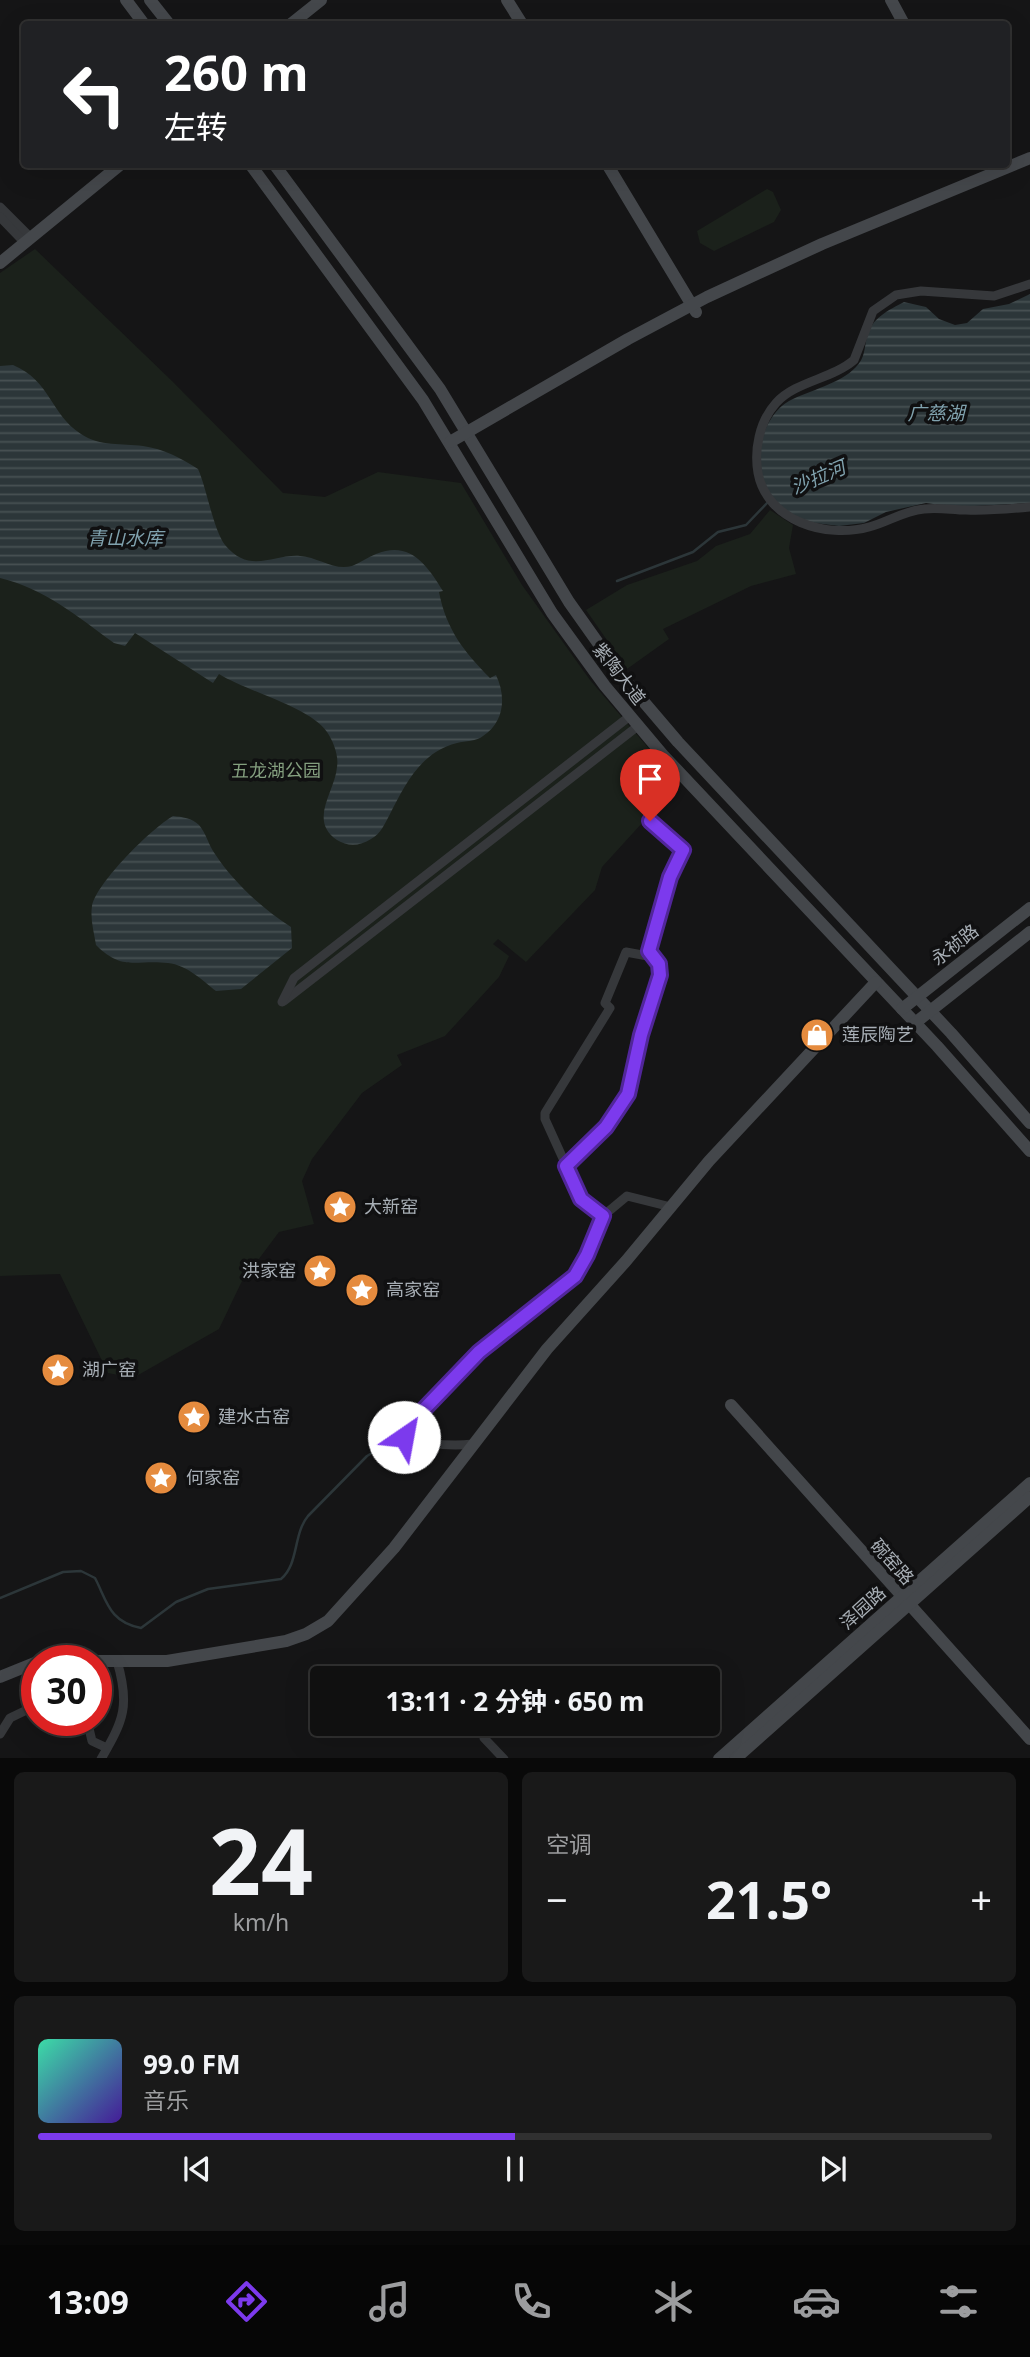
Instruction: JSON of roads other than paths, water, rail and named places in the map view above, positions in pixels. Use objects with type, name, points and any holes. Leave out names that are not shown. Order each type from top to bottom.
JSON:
[{"type":"street","points":[[126,0],[142,21]]},
{"type":"street","points":[[150,0],[167,21]]},
{"type":"street","points":[[295,21],[321,0]]},
{"type":"street","points":[[507,0],[520,21]]},
{"type":"street","points":[[891,0],[902,21]]},
{"type":"street","points":[[1010,165],[1030,158]]},
{"type":"street","points":[[983,174],[1030,166]]},
{"type":"street","points":[[0,263],[116,168]]},
{"type":"street","name":"紫陶大道","points":[[253,168],[378,336],[452,446],[552,613],[634,721],[915,1023],[1030,1152]]},
{"type":"street","name":"紫陶大道","points":[[277,168],[409,346],[469,436],[569,602],[628,683],[678,742],[931,1011],[1030,1123]]},
{"type":"street","points":[[609,168],[694,309]]},
{"type":"street","points":[[452,446],[694,309],[815,257],[983,174],[1001,168]]},
{"type":"street","points":[[0,207],[28,240]]},
{"type":"street","points":[[0,217],[28,240]]},
{"type":"street","points":[[1030,284],[994,296],[909,292],[878,306],[869,318],[860,351],[854,359],[787,394],[771,410],[757,447],[757,464],[762,487],[772,503],[796,521],[840,530],[869,527],[916,510],[1030,507]]},
{"type":"street","points":[[634,721],[282,1002],[294,978],[634,721]]},
{"type":"street","points":[[566,1166],[606,1127],[628,1094],[641,1035],[660,975],[649,951],[670,877],[683,850],[650,821]]},
{"type":"street","name":"永祯路","points":[[902,1009],[1030,908]]},
{"type":"street","name":"永祯路","points":[[915,1023],[1030,932]]},
{"type":"street","points":[[603,1216],[581,1199],[549,1134],[545,1113],[610,1008],[605,1003],[626,951],[653,957]]},
{"type":"street","points":[[112,1661],[167,1661],[227,1652],[292,1639],[321,1626],[348,1602],[394,1548],[547,1349],[709,1161],[876,982]]},
{"type":"street","points":[[473,1444],[453,1447],[404,1437],[404,1433],[479,1352],[575,1276],[603,1216],[627,1196],[671,1207]]},
{"type":"street","name":"碗窑路","points":[[731,1405],[904,1602],[1030,1739]]},
{"type":"street","name":"泽园路","points":[[736,1758],[1030,1483]]},
{"type":"street","name":"泽园路","points":[[720,1758],[1030,1497]]},
{"type":"street","points":[[102,1758],[119,1727],[125,1702],[117,1661]]},
{"type":"street","points":[[0,1676],[21,1668]]},
{"type":"street","points":[[0,1734],[10,1718],[21,1712]]},
{"type":"street","points":[[91,1736],[92,1741],[107,1748]]},
{"type":"street","points":[[484,1738],[503,1758]]},
{"type":"water","name":"广慈湖","points":[[1030,294],[1030,503],[955,507],[926,503],[886,512],[864,523],[839,526],[807,522],[774,507],[761,481],[758,463],[761,442],[769,422],[789,401],[833,382],[856,367],[863,357],[869,330],[881,315],[904,302],[926,307],[939,319],[955,325],[967,323],[983,309],[1009,304]]},
{"type":"water","name":"青山水库","points":[[13,365],[35,380],[63,417],[81,434],[104,443],[158,449],[198,469],[221,538],[234,554],[243,559],[262,561],[300,556],[345,567],[388,551],[399,550],[416,558],[431,572],[443,591],[439,592],[442,605],[457,639],[490,678],[496,675],[502,708],[496,724],[480,738],[444,747],[424,761],[374,837],[354,845],[337,840],[324,824],[324,815],[337,758],[327,732],[319,723],[293,707],[219,674],[213,683],[135,633],[125,646],[114,643],[46,596],[0,578],[0,366]]},
{"type":"water","points":[[173,816],[190,819],[199,825],[213,851],[240,885],[291,927],[292,948],[241,989],[216,991],[175,964],[122,962],[96,945],[92,906],[96,896],[126,856]]},
{"type":"waterway","name":"沙拉河","points":[[617,581],[693,552],[718,532],[746,525],[769,501]]},
{"type":"waterway","points":[[0,1598],[63,1572],[81,1571],[95,1578],[116,1616],[141,1628],[176,1602],[208,1589],[281,1579],[291,1565],[300,1531],[308,1516],[367,1456],[400,1436]]},
{"type":"place","name":"莲辰陶艺","points":[[817,1035]]},
{"type":"place","name":"大新窑","points":[[340,1207]]},
{"type":"place","name":"洪家窑","points":[[320,1271]]},
{"type":"place","name":"高家窑","points":[[362,1290]]},
{"type":"place","name":"湖广窑","points":[[58,1370]]},
{"type":"place","name":"建水古窑","points":[[194,1417]]},
{"type":"place","name":"何家窑","points":[[161,1478]]},
{"type":"park label","name":"五龙湖公园","points":[[276,771]]}]
